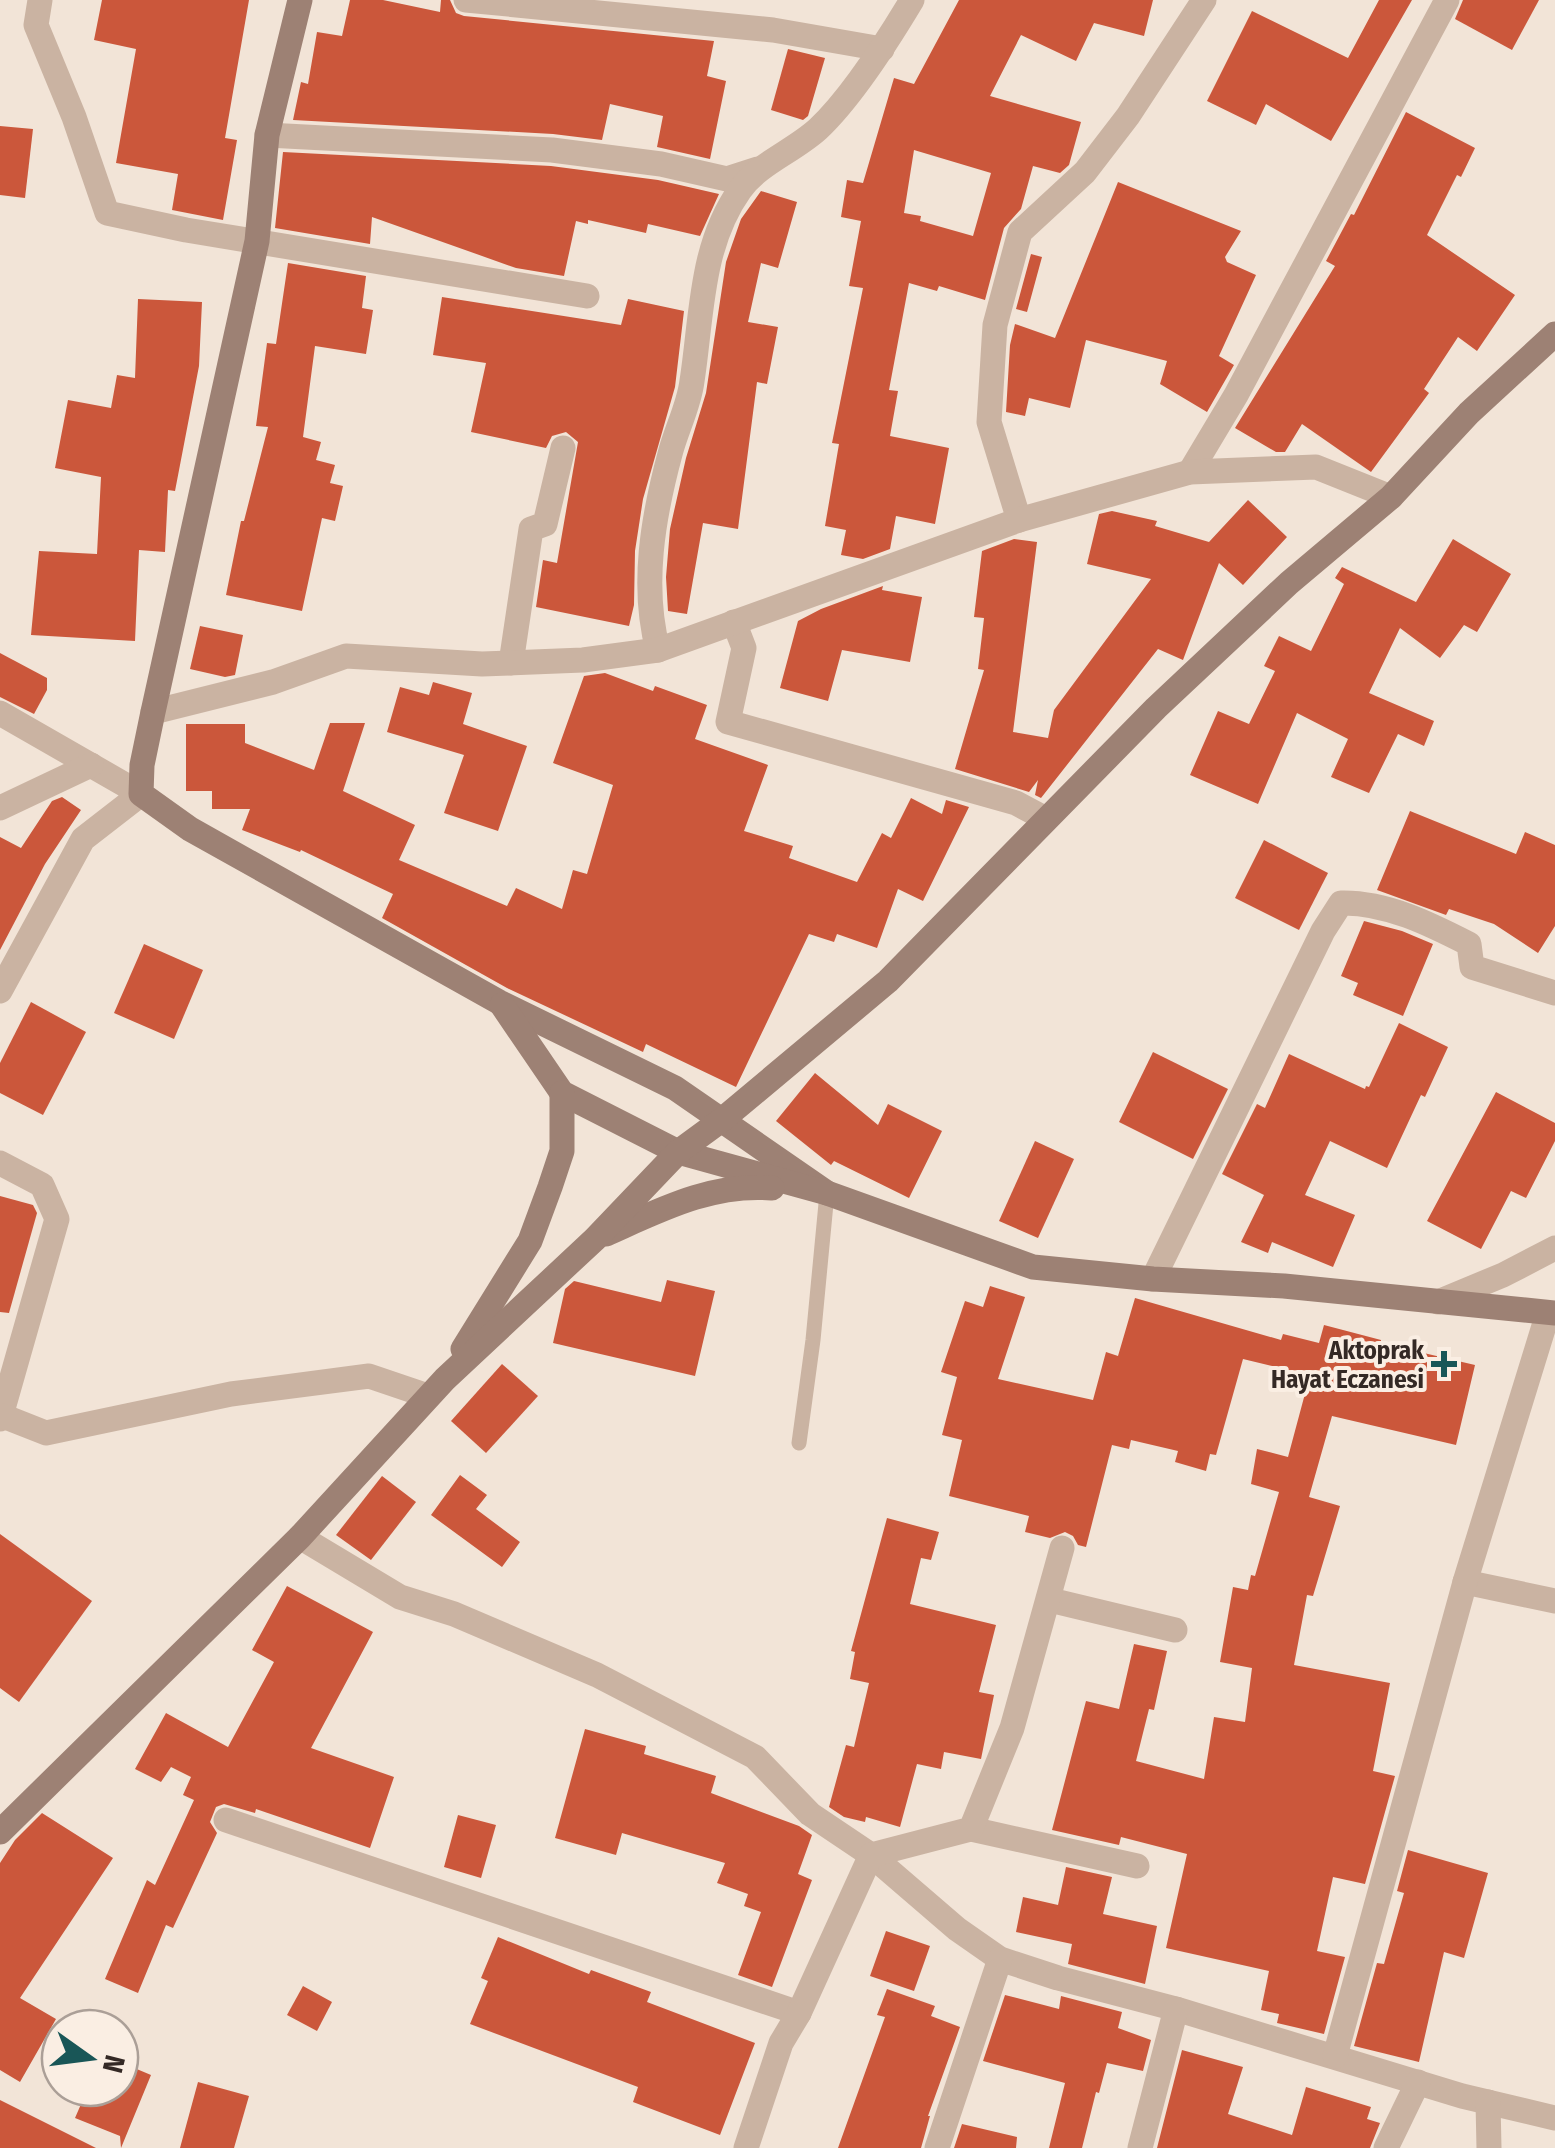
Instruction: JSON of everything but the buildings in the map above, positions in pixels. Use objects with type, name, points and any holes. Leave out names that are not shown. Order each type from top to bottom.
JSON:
[{"type":"street","points":[[40,0],[36,25],[74,117],[107,213],[587,296]]},
{"type":"street","points":[[141,794],[142,766],[153,712],[257,241],[267,135],[300,0]]},
{"type":"street","points":[[466,0],[773,30],[882,49]]},
{"type":"street","points":[[658,650],[651,622],[650,551],[670,455],[692,385],[700,307],[710,256],[722,222],[741,188],[818,129],[882,49],[912,0]]},
{"type":"street","points":[[1018,520],[990,422],[994,325],[1020,232],[1085,172],[1128,116],[1204,0]]},
{"type":"street","points":[[1190,472],[1236,396],[1447,0]]},
{"type":"street","points":[[267,135],[552,150],[661,164],[727,179],[768,166]]},
{"type":"street","points":[[0,1832],[300,1537],[436,1388],[594,1239],[678,1152],[723,1120],[888,981],[1196,670],[1289,583],[1391,497],[1469,412],[1555,334]]},
{"type":"street","points":[[511,663],[531,529],[545,524],[562,448]]},
{"type":"street","points":[[153,712],[273,682],[346,656],[511,663],[584,660],[658,650],[1018,520],[1190,472],[1316,467],[1391,497]]},
{"type":"street","points":[[734,622],[744,648],[728,722],[1016,803],[1046,818]]},
{"type":"street","points":[[0,713],[141,794],[190,829],[500,1002],[674,1088],[827,1193]]},
{"type":"street","points":[[0,808],[91,765]]},
{"type":"street","points":[[0,991],[82,839],[141,794]]},
{"type":"street","points":[[1153,1279],[1323,931],[1341,904],[1366,903],[1437,928],[1469,944],[1472,967],[1555,993]]},
{"type":"street","points":[[500,1002],[562,1094],[678,1152],[827,1193],[1033,1267],[1284,1286],[1551,1313],[1465,1582],[1335,2056]]},
{"type":"street","points":[[436,1388],[530,1241],[562,1151],[562,1094]]},
{"type":"street","points":[[0,1164],[42,1185],[57,1220],[1,1418],[46,1433],[230,1394],[369,1376],[436,1388]]},
{"type":"street","points":[[594,1239],[685,1199],[724,1189],[756,1187],[827,1193]]},
{"type":"street","points":[[1438,1302],[1555,1248]]},
{"type":"street","points":[[300,1537],[400,1597],[454,1614],[597,1675],[755,1757],[810,1814],[871,1855],[958,1929],[1000,1959],[1418,2082],[1555,2118]]},
{"type":"street","points":[[971,1829],[1012,1728],[1062,1548]]},
{"type":"street","points":[[1465,1582],[1555,1601]]},
{"type":"street","points":[[1050,1600],[1174,1630]]},
{"type":"street","points":[[226,1820],[799,2013]]},
{"type":"street","points":[[871,1855],[971,1829],[1137,1866]]},
{"type":"street","points":[[746,2148],[782,2043],[871,1855]]},
{"type":"street","points":[[937,2148],[1000,1959]]},
{"type":"street","points":[[1140,2148],[1176,2009]]},
{"type":"street","points":[[1386,2148],[1418,2082]]},
{"type":"street","points":[[1488,2102],[1489,2148]]},
{"type":"lane","points":[[799,1443],[814,1340],[827,1193]]},
{"type":"place","name":"Aktoprak Hayat Eczanesi","points":[[1444,1364]]}]
